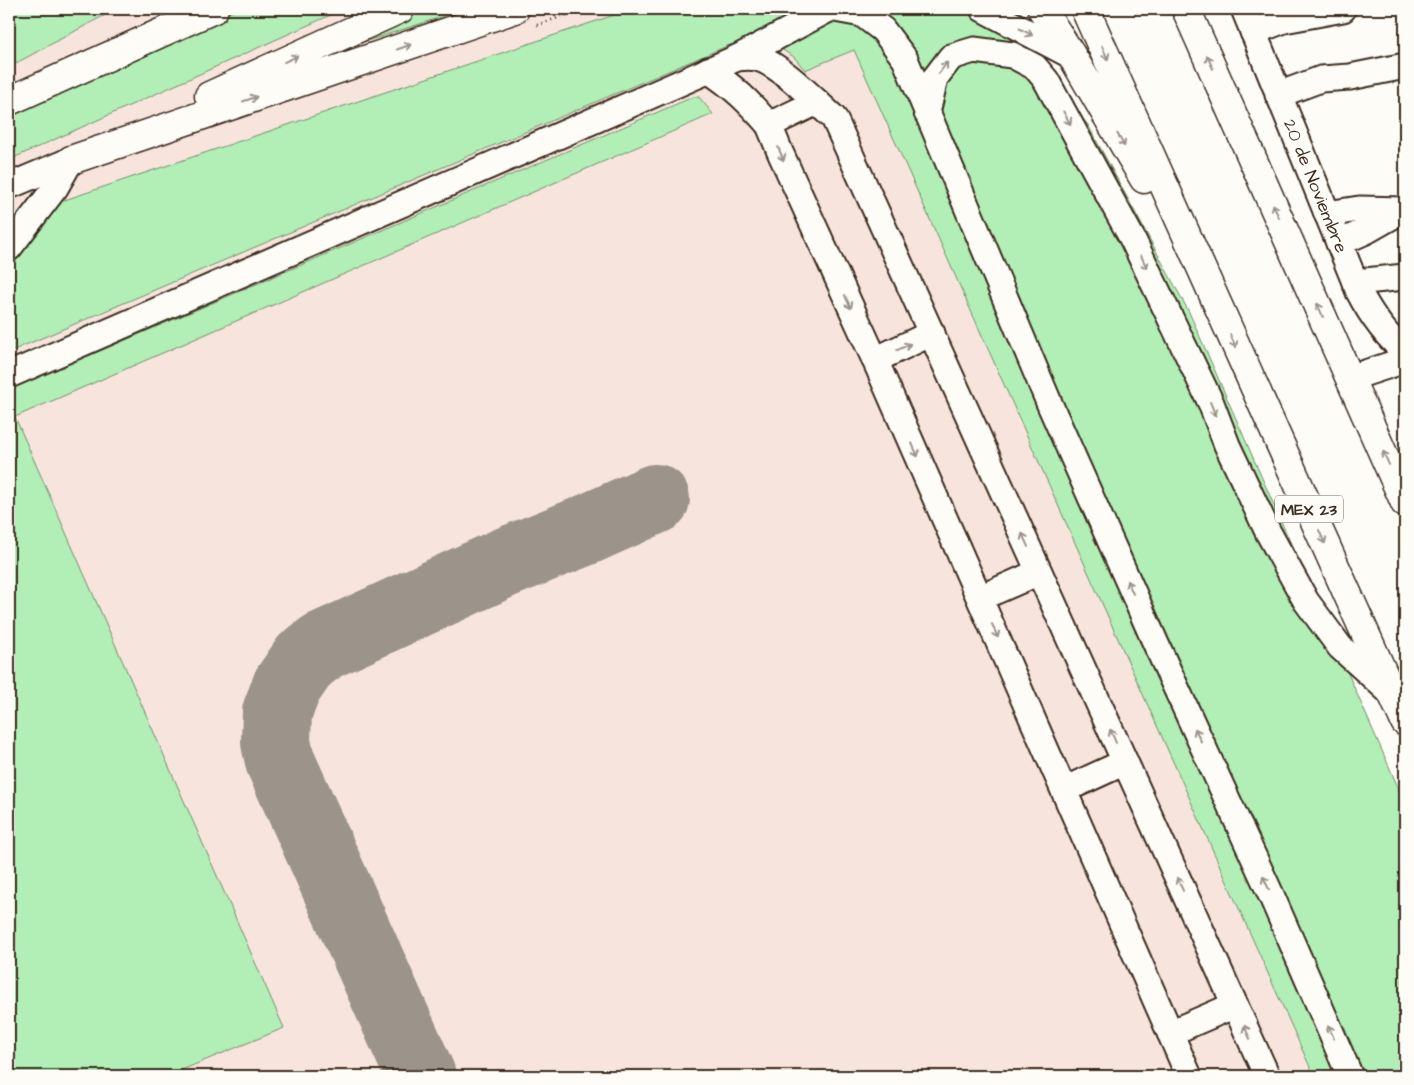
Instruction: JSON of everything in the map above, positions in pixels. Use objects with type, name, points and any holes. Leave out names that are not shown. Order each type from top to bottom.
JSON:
[{"type":"highway","points":[[9,97],[172,9]]},
{"type":"highway","points":[[9,102],[214,9]]},
{"type":"highway","points":[[71,160],[400,9]]},
{"type":"highway","points":[[71,160],[516,9]]},
{"type":"highway","points":[[1042,9],[1072,56],[1213,297]]},
{"type":"highway","name":"MEX 23","points":[[1085,9],[1405,722]]},
{"type":"highway","points":[[1186,9],[1405,503]]},
{"type":"street","points":[[9,375],[737,58],[829,9]]},
{"type":"street","points":[[836,9],[862,14],[883,30],[905,60],[1050,406],[1272,897],[1350,1076]]},
{"type":"street","points":[[983,9],[1072,56]]},
{"type":"street","name":"20 de Noviembre","points":[[1244,9],[1355,282],[1369,310],[1381,328],[1405,352]]},
{"type":"street","points":[[1253,32],[1284,20],[1343,9]]},
{"type":"street","points":[[927,113],[935,78],[951,57],[966,52],[974,50],[1012,55],[1035,67],[1046,80],[1133,240],[1264,523],[1306,601],[1340,647],[1393,694]]},
{"type":"street","points":[[737,58],[750,56],[774,66],[834,118],[1267,1076]]},
{"type":"street","points":[[1281,102],[1326,92],[1350,77],[1405,66]]},
{"type":"street","points":[[708,70],[727,82],[743,96],[769,125],[875,360],[1189,1076]]},
{"type":"street","points":[[769,125],[817,102]]},
{"type":"street","points":[[9,186],[71,160]]},
{"type":"street","points":[[9,248],[55,188],[71,160]]},
{"type":"street","points":[[1327,214],[1359,210],[1404,210]]},
{"type":"street","points":[[1339,243],[1368,230],[1404,210]]},
{"type":"street","points":[[1355,282],[1405,277]]},
{"type":"street","points":[[875,360],[932,334]]},
{"type":"street","points":[[1350,378],[1405,360]]},
{"type":"street","points":[[980,598],[1039,572]]},
{"type":"street","points":[[1064,790],[1125,762]]},
{"type":"street","points":[[1170,1033],[1235,1005]]},
{"type":"shaded area","points":[[9,9],[994,9],[1088,125],[1189,312],[1405,803],[1405,1076],[9,1076]]},
{"type":"green space","points":[[9,9],[116,9],[9,67]]},
{"type":"green space","points":[[238,9],[344,9],[9,160],[9,110]]},
{"type":"green space","points":[[421,9],[466,9],[296,64]]},
{"type":"green space","points":[[632,9],[994,9],[1088,125],[1189,312],[1405,803],[1405,1076],[1314,1076],[854,50],[805,70],[794,57],[773,44],[750,40],[727,46],[9,352],[9,221],[32,211]]},
{"type":"green space","points":[[693,97],[699,97],[713,114],[15,417],[284,1028],[167,1076],[9,1076],[9,390]]},
{"type":"taxiway","points":[[421,1076],[280,761],[276,742],[277,712],[287,686],[305,660],[323,646],[504,563],[586,530],[655,499]]}]
